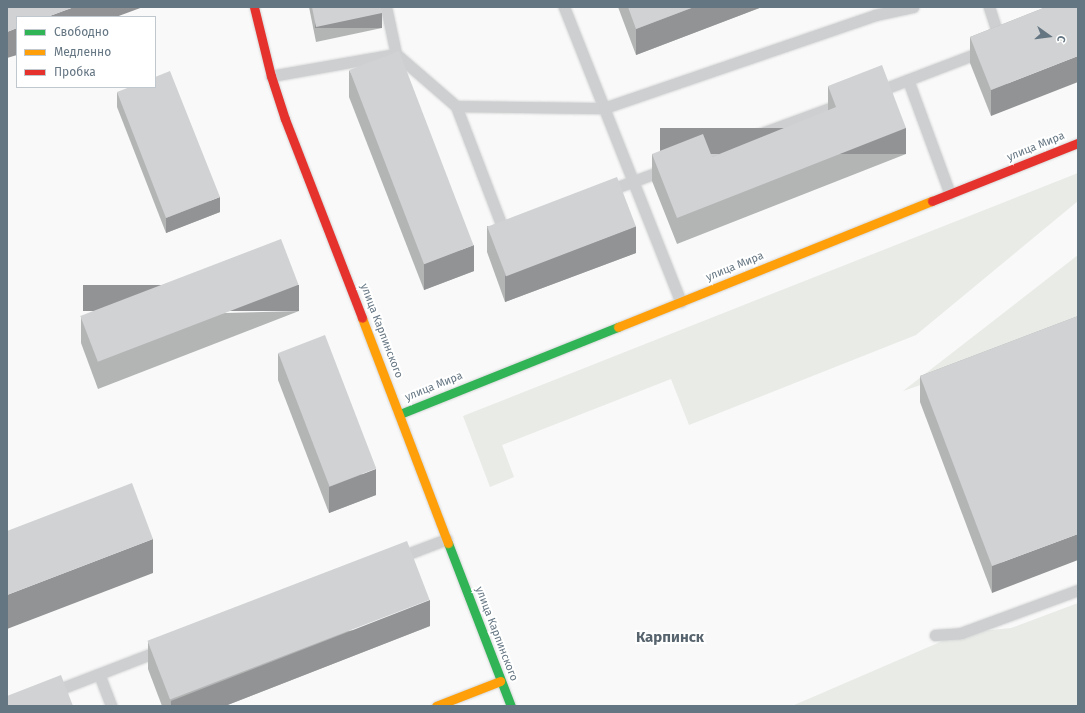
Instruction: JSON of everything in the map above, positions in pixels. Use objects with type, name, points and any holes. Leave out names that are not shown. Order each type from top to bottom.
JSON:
[{"type":"main road","name":"улица Карпинского","points":[[254,7],[271,76],[500,681],[511,706]]},
{"type":"main road","name":"улица Мира","points":[[400,414],[1078,143]]},
{"type":"main road","points":[[436,706],[500,681]]},
{"type":"lane","points":[[386,7],[396,54],[456,106],[503,229],[517,224]]},
{"type":"lane","points":[[564,7],[681,302]]},
{"type":"lane","points":[[456,106],[604,108],[875,15],[913,7]]},
{"type":"lane","points":[[990,7],[1001,44]]},
{"type":"lane","points":[[864,96],[1015,38]]},
{"type":"lane","points":[[271,76],[396,54]]},
{"type":"lane","points":[[908,80],[950,194]]},
{"type":"lane","points":[[597,194],[849,102]]},
{"type":"lane","points":[[384,564],[447,539]]},
{"type":"lane","points":[[935,635],[961,633],[1078,590]]},
{"type":"lane","points":[[44,695],[172,646]]},
{"type":"lane","points":[[99,674],[111,706]]},
{"type":"shaded area","points":[[1078,173],[1078,201],[916,335],[689,425],[671,379],[502,445],[514,477],[490,487],[463,416]]},
{"type":"shaded area","points":[[1078,255],[1078,317],[1035,346],[903,391]]},
{"type":"shaded area","points":[[1078,603],[1078,706],[792,706],[961,633],[1011,628]]},
{"type":"building","points":[[7,7],[74,7],[50,16],[16,16],[16,28],[7,32]]},
{"type":"building","points":[[312,7],[381,7],[382,13],[316,27]]},
{"type":"building","points":[[628,7],[694,7],[636,29]]},
{"type":"building","points":[[1046,7],[1078,7],[1078,56],[991,90],[970,37]]},
{"type":"building","points":[[399,51],[474,245],[424,264],[350,70]]},
{"type":"building","points":[[882,65],[906,128],[677,218],[652,154],[703,134],[712,157],[836,107],[828,86]]},
{"type":"building","points":[[170,71],[220,197],[166,218],[117,92],[127,88],[156,88],[156,77]]},
{"type":"building","points":[[617,177],[636,226],[506,276],[487,227]]},
{"type":"building","points":[[281,239],[299,285],[98,362],[80,316]]},
{"type":"building","points":[[1078,316],[1078,534],[992,566],[920,376]]},
{"type":"building","points":[[325,335],[376,469],[330,486],[278,353]]},
{"type":"building","points":[[132,483],[153,539],[7,595],[7,531]]},
{"type":"building","points":[[407,541],[430,600],[170,699],[147,641]]},
{"type":"building","points":[[61,675],[73,706],[7,706],[7,696]]},
{"type":"traffic: fast","points":[[400,414],[618,327]]},
{"type":"traffic: fast","points":[[448,543],[511,706]]},
{"type":"traffic: slow","points":[[618,327],[932,201]]},
{"type":"traffic: slow","points":[[362,318],[448,543]]},
{"type":"traffic: slow","points":[[436,706],[500,681]]},
{"type":"traffic: jam","points":[[254,7],[271,76],[285,119],[362,318]]},
{"type":"traffic: jam","points":[[932,201],[1078,143]]},
{"type":"district","name":"Карпинск","points":[[670,638]]}]
